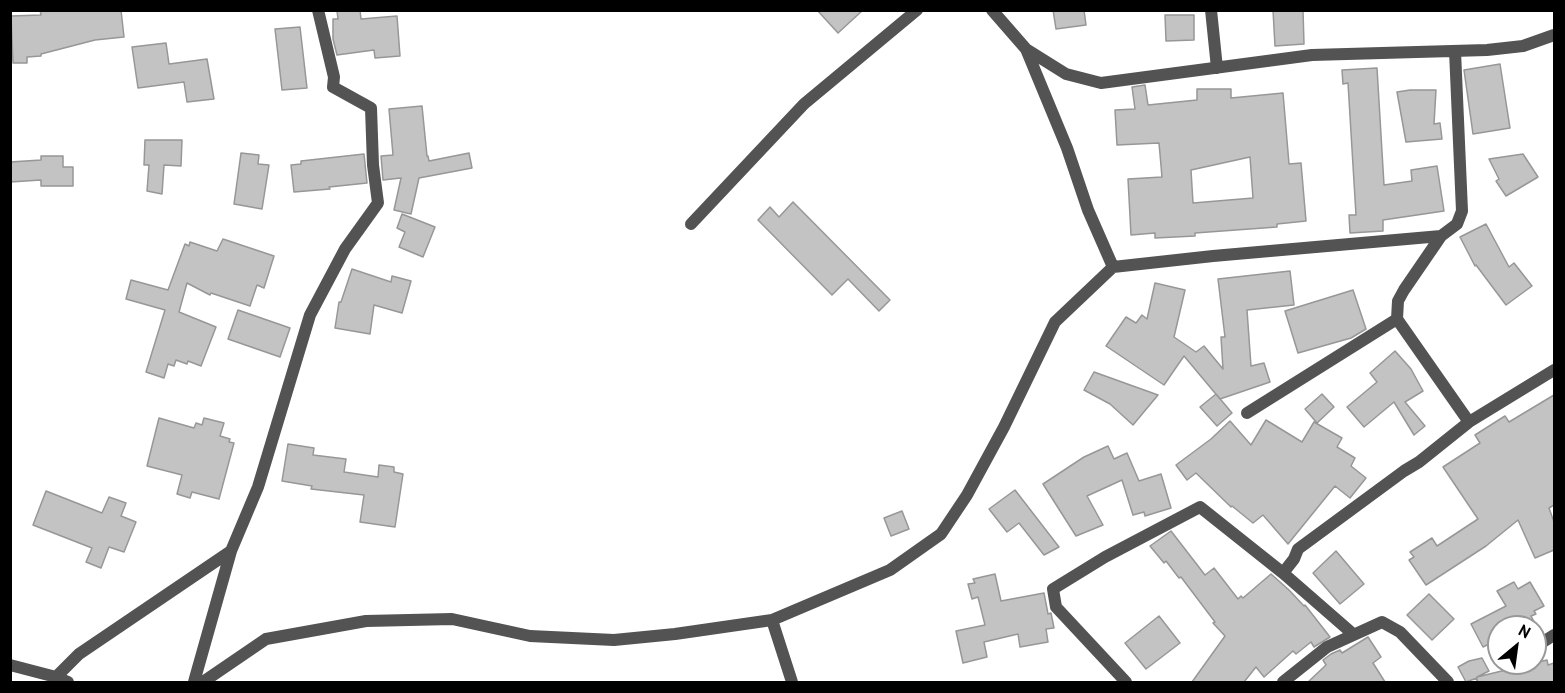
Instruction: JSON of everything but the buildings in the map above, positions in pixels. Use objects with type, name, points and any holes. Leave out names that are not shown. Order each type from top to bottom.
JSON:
[{"type":"street","points":[[194,682],[231,551],[258,487],[310,315],[345,249],[378,203],[373,165],[371,108],[333,87],[334,77],[318,10]]},
{"type":"street","points":[[691,224],[804,104],[918,10]]},
{"type":"street","points":[[992,10],[1026,49],[1066,74],[1101,82],[1312,55],[1455,51],[1523,46],[1554,36]]},
{"type":"street","points":[[1211,10],[1217,68]]},
{"type":"street","points":[[1026,49],[1113,267]]},
{"type":"street","points":[[1455,51],[1462,211],[1457,224],[1441,236],[1404,290],[1398,301],[1397,320],[1469,422]]},
{"type":"street","points":[[202,682],[266,639],[366,621],[452,619],[530,636],[614,640],[772,620],[890,570],[941,534],[967,495],[1004,427],[1055,322],[1113,267],[1213,255],[1441,236]]},
{"type":"street","points":[[1247,412],[1397,320]]},
{"type":"street","points":[[1283,573],[1294,559],[1298,549],[1419,462],[1469,422],[1554,370]]},
{"type":"street","points":[[1126,682],[1056,607],[1053,589],[1105,557],[1200,507],[1283,573],[1353,634]]},
{"type":"street","points":[[10,665],[62,680],[79,654],[231,551]]},
{"type":"street","points":[[772,620],[792,682]]},
{"type":"street","points":[[1283,682],[1327,647],[1382,622],[1400,632],[1448,682]]}]
